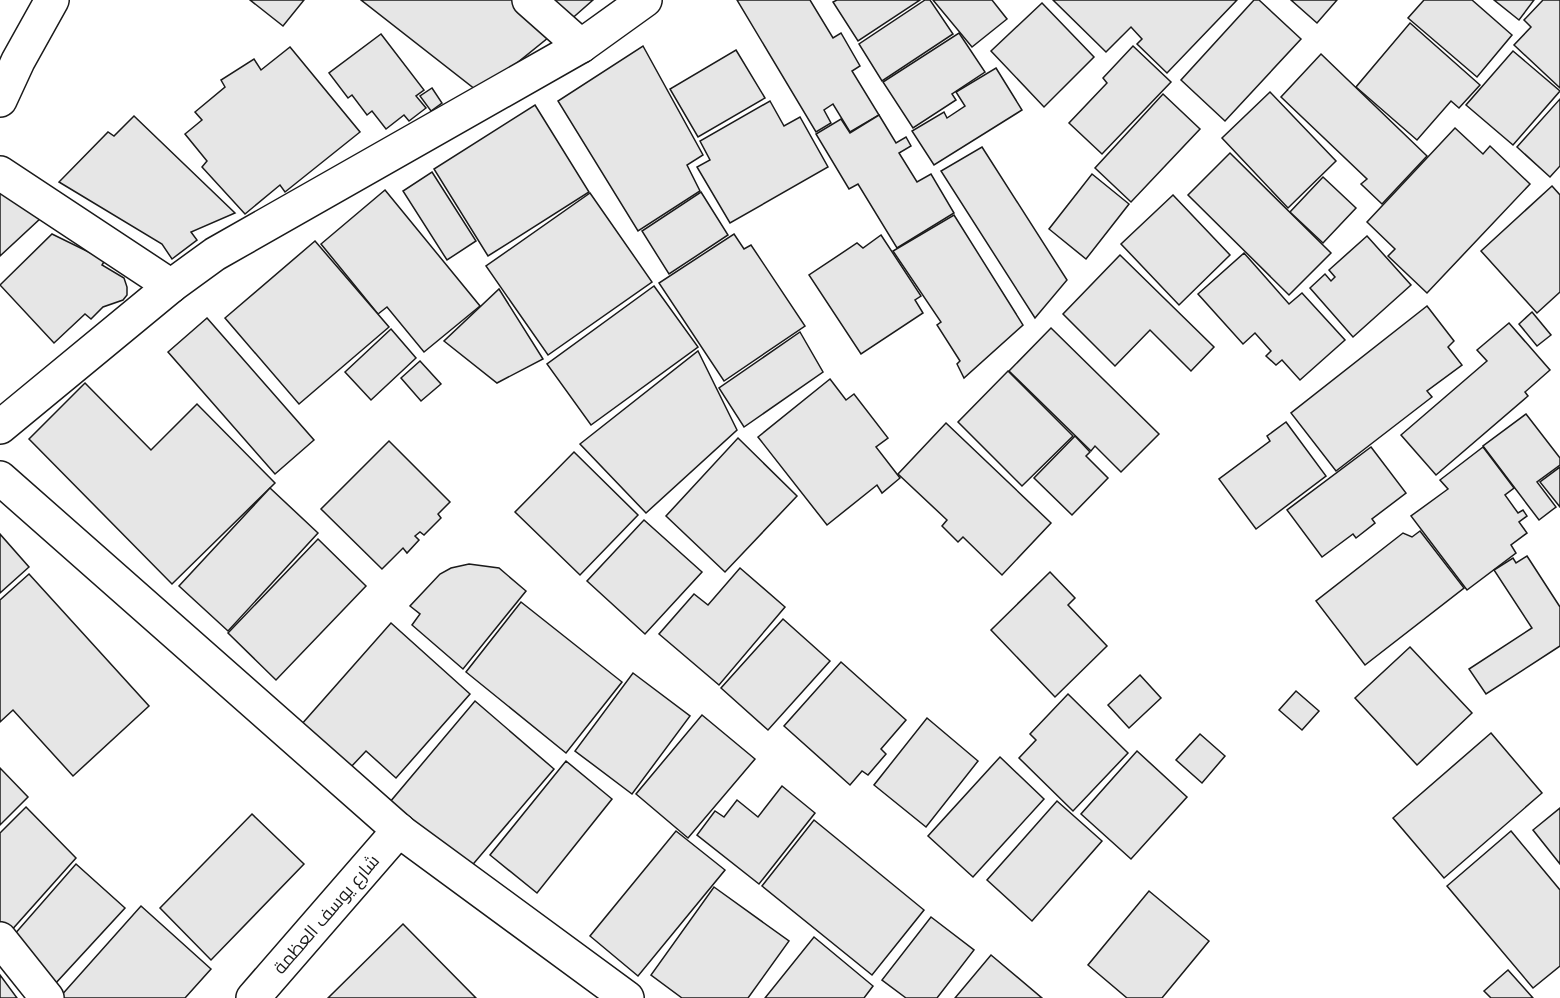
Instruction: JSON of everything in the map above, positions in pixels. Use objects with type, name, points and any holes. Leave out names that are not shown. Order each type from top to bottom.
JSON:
[{"type":"street","points":[[0,100],[18,61],[52,0]]},
{"type":"street","points":[[528,0],[581,46]]},
{"type":"street","points":[[0,427],[171,286],[215,254],[581,46],[645,0]]},
{"type":"street","points":[[0,173],[171,286]]},
{"type":"street","points":[[0,478],[399,830],[627,998]]},
{"type":"street","name":"شارع يوسف العظمة","points":[[253,998],[399,830]]},
{"type":"street","points":[[0,939],[47,998]]},
{"type":"building","points":[[250,0],[304,0],[283,26]]},
{"type":"building","points":[[361,0],[514,0],[554,33],[480,93]]},
{"type":"building","points":[[549,0],[593,0],[568,22]]},
{"type":"building","points":[[737,0],[810,0],[833,38],[841,33],[860,66],[852,71],[879,115],[850,132],[833,104],[824,110],[831,123],[816,132]]},
{"type":"building","points":[[837,0],[920,0],[858,41],[833,2]]},
{"type":"building","points":[[925,0],[930,0],[953,34],[882,81],[859,44]]},
{"type":"building","points":[[933,0],[992,0],[1007,19],[972,47]]},
{"type":"building","points":[[1053,0],[1237,0],[1167,73],[1137,44],[1142,39],[1131,27],[1106,52]]},
{"type":"building","points":[[1254,0],[1259,0],[1301,39],[1225,121],[1181,80]]},
{"type":"building","points":[[1291,0],[1337,0],[1317,23]]},
{"type":"building","points":[[1424,0],[1472,0],[1512,35],[1477,77],[1408,18]]},
{"type":"building","points":[[1494,0],[1534,0],[1519,20]]},
{"type":"building","points":[[1543,0],[1560,0],[1560,88],[1514,45],[1531,27],[1524,20]]},
{"type":"building","points":[[1042,3],[1094,57],[1044,107],[991,51]]},
{"type":"building","points":[[1410,23],[1480,85],[1459,108],[1451,101],[1417,140],[1356,87]]},
{"type":"building","points":[[959,33],[985,72],[952,94],[956,100],[913,128],[883,82]]},
{"type":"building","points":[[381,34],[424,90],[416,96],[426,108],[409,121],[404,115],[386,129],[372,111],[367,115],[352,95],[348,98],[329,73]]},
{"type":"building","points":[[643,46],[703,155],[687,165],[700,191],[638,231],[558,101]]},
{"type":"building","points":[[1133,46],[1171,82],[1102,154],[1069,123],[1107,83],[1103,78]]},
{"type":"building","points":[[290,47],[360,132],[285,192],[280,185],[245,214],[202,167],[207,161],[185,134],[202,120],[195,112],[225,87],[221,80],[254,59],[261,70]]},
{"type":"building","points":[[736,50],[765,98],[698,137],[670,89]]},
{"type":"building","points":[[1513,51],[1560,91],[1513,145],[1466,105]]},
{"type":"building","points":[[1321,54],[1427,156],[1382,204],[1361,184],[1367,179],[1281,97]]},
{"type":"building","points":[[996,68],[1022,110],[934,165],[912,131],[944,112],[947,118],[965,106],[956,92]]},
{"type":"building","points":[[432,88],[442,103],[431,111],[420,96]]},
{"type":"building","points":[[1270,92],[1336,161],[1288,208],[1222,138]]},
{"type":"building","points":[[1163,94],[1200,129],[1131,202],[1095,168]]},
{"type":"building","points":[[1560,99],[1560,166],[1550,177],[1517,147]]},
{"type":"building","points":[[770,101],[784,126],[800,117],[828,167],[730,223],[697,167],[710,160],[700,141]]},
{"type":"building","points":[[535,105],[589,192],[488,256],[434,169]]},
{"type":"building","points":[[879,115],[896,143],[906,137],[911,146],[899,153],[917,182],[931,174],[954,213],[897,248],[858,184],[849,189],[816,134],[841,119],[850,133]]},
{"type":"building","points":[[134,116],[235,213],[191,232],[197,240],[172,259],[162,244],[59,182],[108,132],[114,136]]},
{"type":"building","points":[[1455,128],[1483,154],[1490,146],[1530,184],[1427,293],[1388,256],[1395,249],[1367,222]]},
{"type":"building","points":[[982,147],[1067,280],[1035,318],[941,171]]},
{"type":"building","points":[[1230,153],[1331,253],[1289,295],[1188,195]]},
{"type":"building","points":[[432,172],[476,241],[447,260],[403,191]]},
{"type":"building","points":[[1092,174],[1129,204],[1086,259],[1049,229]]},
{"type":"building","points":[[1323,177],[1356,208],[1323,243],[1290,212]]},
{"type":"building","points":[[0,184],[42,217],[0,256]]},
{"type":"building","points":[[1552,186],[1560,195],[1560,292],[1537,313],[1481,251]]},
{"type":"building","points":[[385,190],[480,306],[424,352],[387,307],[378,314],[321,244]]},
{"type":"building","points":[[701,192],[728,235],[669,274],[642,231]]},
{"type":"building","points":[[590,193],[652,282],[548,355],[486,266]]},
{"type":"building","points":[[1173,195],[1230,255],[1179,305],[1121,244]]},
{"type":"building","points":[[954,215],[1023,325],[964,378],[957,364],[960,361],[937,325],[941,322],[893,251]]},
{"type":"building","points":[[52,234],[105,260],[102,265],[124,278],[127,287],[127,295],[123,300],[103,307],[91,319],[85,314],[54,343],[0,285]]},
{"type":"building","points":[[734,234],[744,249],[751,245],[805,326],[724,381],[659,283]]},
{"type":"building","points":[[881,235],[921,296],[915,300],[923,313],[861,354],[809,275],[857,243],[863,248]]},
{"type":"building","points":[[1367,236],[1411,285],[1353,337],[1310,288],[1325,274],[1331,281],[1335,277],[1329,270]]},
{"type":"building","points":[[315,241],[389,327],[299,404],[225,318]]},
{"type":"building","points":[[1244,253],[1289,304],[1302,293],[1345,340],[1300,380],[1282,360],[1276,365],[1266,356],[1271,351],[1255,333],[1243,344],[1198,294]]},
{"type":"building","points":[[1120,255],[1214,347],[1191,371],[1150,330],[1115,366],[1063,314]]},
{"type":"building","points":[[654,286],[698,347],[591,425],[547,364]]},
{"type":"building","points":[[499,289],[543,359],[497,383],[444,341]]},
{"type":"building","points":[[1427,306],[1454,341],[1448,347],[1462,365],[1427,391],[1432,397],[1336,471],[1291,413]]},
{"type":"building","points":[[1532,312],[1551,335],[1537,346],[1519,324]]},
{"type":"building","points":[[207,318],[314,440],[275,474],[168,352]]},
{"type":"building","points":[[1509,323],[1550,370],[1525,392],[1528,396],[1436,475],[1401,435],[1487,361],[1477,350]]},
{"type":"building","points":[[1051,328],[1159,434],[1121,472],[1095,446],[1091,451],[1009,371]]},
{"type":"building","points":[[391,329],[416,358],[371,400],[345,372]]},
{"type":"building","points":[[800,332],[823,372],[744,427],[719,388]]},
{"type":"building","points":[[698,351],[737,430],[646,513],[580,444]]},
{"type":"building","points":[[420,361],[441,384],[421,401],[401,378]]},
{"type":"building","points":[[1008,371],[1073,436],[1022,486],[958,422]]},
{"type":"building","points":[[830,379],[846,400],[854,394],[888,438],[876,447],[900,478],[882,493],[877,485],[827,525],[758,437]]},
{"type":"building","points":[[85,383],[151,450],[197,404],[275,483],[172,584],[29,439]]},
{"type":"building","points":[[1526,414],[1560,458],[1560,465],[1537,482],[1556,507],[1539,520],[1483,446]]},
{"type":"building","points":[[1286,422],[1326,476],[1256,529],[1219,479],[1270,441],[1267,436]]},
{"type":"building","points":[[946,423],[1051,523],[1002,575],[963,537],[958,542],[942,526],[947,520],[898,474]]},
{"type":"building","points":[[1075,436],[1090,452],[1086,456],[1108,478],[1072,515],[1034,478]]},
{"type":"building","points":[[738,438],[797,496],[725,572],[666,516]]},
{"type":"building","points":[[389,441],[450,502],[438,514],[441,518],[424,535],[420,532],[415,536],[419,540],[407,553],[403,548],[382,569],[321,509]]},
{"type":"building","points":[[1371,447],[1406,493],[1372,519],[1375,523],[1356,538],[1353,534],[1322,557],[1287,510]]},
{"type":"building","points":[[1483,447],[1514,488],[1505,495],[1518,513],[1523,510],[1527,516],[1519,522],[1527,533],[1511,545],[1516,553],[1467,590],[1411,516],[1448,489],[1440,480]]},
{"type":"building","points":[[574,452],[638,515],[580,575],[515,512]]},
{"type":"building","points":[[1560,467],[1560,507],[1540,482]]},
{"type":"building","points":[[270,488],[318,533],[228,631],[179,586]]},
{"type":"building","points":[[644,520],[702,572],[645,634],[587,581]]},
{"type":"building","points":[[1420,531],[1464,588],[1365,665],[1316,601],[1403,533],[1412,537]]},
{"type":"building","points":[[0,534],[29,567],[0,593]]},
{"type":"building","points":[[318,539],[366,586],[276,680],[228,633]]},
{"type":"building","points":[[1527,556],[1560,607],[1560,646],[1486,694],[1469,669],[1532,628],[1494,570],[1513,558],[1516,563]]},
{"type":"building","points":[[469,564],[499,568],[526,591],[463,669],[412,625],[420,614],[410,606],[440,574],[451,568]]},
{"type":"building","points":[[740,568],[785,607],[719,685],[659,634],[694,594],[708,605]]},
{"type":"building","points":[[1050,572],[1075,598],[1068,605],[1107,646],[1055,697],[991,630]]},
{"type":"building","points":[[29,574],[149,706],[73,776],[13,710],[0,722],[0,600]]},
{"type":"building","points":[[521,602],[622,682],[566,753],[466,672]]},
{"type":"building","points":[[783,619],[830,661],[768,730],[721,688]]},
{"type":"building","points":[[391,623],[470,694],[396,778],[366,751],[350,768],[301,725]]},
{"type":"building","points":[[1410,647],[1472,713],[1417,765],[1355,698]]},
{"type":"building","points":[[841,662],[906,720],[881,749],[886,754],[868,775],[862,771],[850,785],[784,726]]},
{"type":"building","points":[[633,673],[690,716],[632,794],[575,751]]},
{"type":"building","points":[[1140,675],[1161,698],[1129,728],[1108,705]]},
{"type":"building","points":[[1296,691],[1319,711],[1302,730],[1279,710]]},
{"type":"building","points":[[1068,694],[1128,753],[1073,811],[1019,758],[1036,740],[1030,734]]},
{"type":"building","points":[[475,701],[554,769],[469,869],[390,802]]},
{"type":"building","points":[[702,715],[755,759],[688,838],[636,794]]},
{"type":"building","points":[[927,718],[978,761],[926,827],[874,785]]},
{"type":"building","points":[[1491,733],[1542,793],[1444,878],[1393,818]]},
{"type":"building","points":[[1200,734],[1225,756],[1202,783],[1176,760]]},
{"type":"building","points":[[1137,751],[1187,797],[1131,859],[1081,814]]},
{"type":"building","points":[[1000,757],[1044,799],[973,877],[928,836]]},
{"type":"building","points":[[566,761],[612,799],[537,893],[490,855]]},
{"type":"building","points":[[0,768],[28,797],[0,825]]},
{"type":"building","points":[[782,786],[815,813],[759,884],[697,835],[715,811],[724,817],[737,800],[758,817]]},
{"type":"building","points":[[1057,801],[1102,841],[1032,921],[987,880]]},
{"type":"building","points":[[26,807],[76,858],[9,933],[0,922],[0,833]]},
{"type":"building","points":[[1560,808],[1560,864],[1533,830]]},
{"type":"building","points":[[252,814],[304,864],[211,960],[160,908]]},
{"type":"building","points":[[814,820],[924,910],[872,975],[762,886]]},
{"type":"building","points":[[676,831],[725,870],[638,976],[590,936]]},
{"type":"building","points":[[1511,831],[1560,890],[1560,966],[1533,988],[1447,886]]},
{"type":"building","points":[[76,864],[125,908],[54,985],[13,936]]},
{"type":"building","points":[[714,887],[789,941],[748,998],[682,998],[651,975]]},
{"type":"building","points":[[1149,891],[1209,941],[1162,998],[1127,998],[1088,965]]},
{"type":"building","points":[[141,906],[211,969],[185,998],[59,998]]},
{"type":"building","points":[[931,917],[974,950],[937,998],[906,998],[882,980]]},
{"type":"building","points":[[403,924],[476,998],[328,998]]},
{"type":"building","points":[[814,937],[873,986],[864,998],[765,998]]},
{"type":"building","points":[[991,955],[1042,998],[955,998]]},
{"type":"building","points":[[1508,970],[1533,998],[1491,998],[1484,991]]},
{"type":"building","points":[[0,975],[17,998],[0,998]]}]
